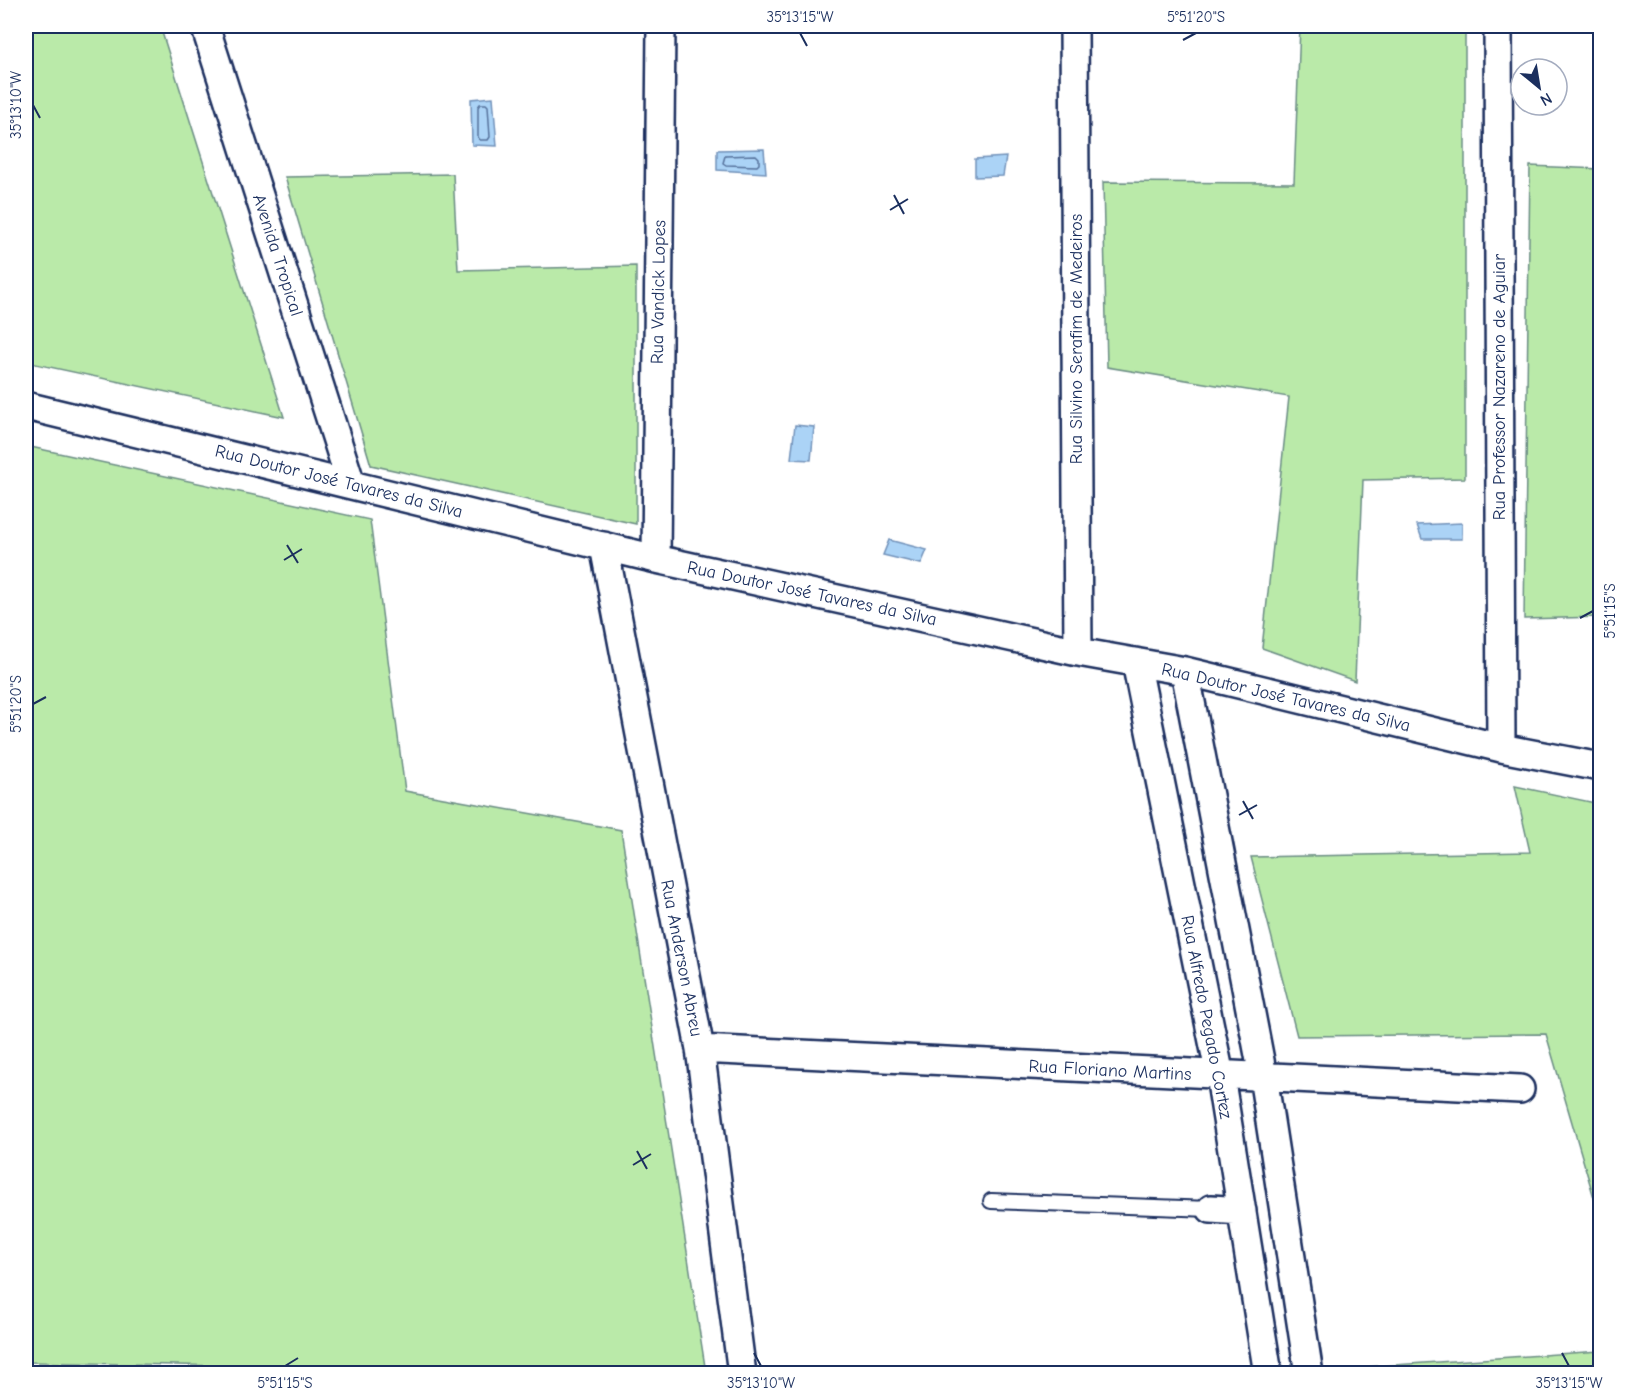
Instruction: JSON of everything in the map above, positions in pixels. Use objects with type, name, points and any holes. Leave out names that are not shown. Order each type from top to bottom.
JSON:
[{"type":"street","name":"Avenida Tropical","points":[[205,26],[351,484]]},
{"type":"street","name":"Rua Vandick Lopes","points":[[656,559],[661,26]]},
{"type":"street","name":"Rua Silvino Serafim de Medeiros","points":[[1074,26],[1078,651]]},
{"type":"street","name":"Rua Professor Nazareno de Aguiar","points":[[1497,26],[1501,748]]},
{"type":"street","name":"Rua Doutor José Tavares da Silva","points":[[26,406],[656,559],[1078,651],[1185,671],[1501,748],[1600,767]]},
{"type":"street","name":"Rua Anderson Abreu","points":[[604,546],[700,1049],[742,1374]]},
{"type":"street","name":"Rua Alfredo Pegado Cortez","points":[[1136,662],[1220,1076],[1268,1374]]},
{"type":"street","points":[[1185,671],[1263,1077],[1309,1374]]},
{"type":"street","name":"Rua Floriano Martins","points":[[700,1049],[1520,1089]]},
{"type":"street","points":[[1211,1209],[1242,1211]]},
{"type":"lane","points":[[991,1201],[1211,1209]]},
{"type":"green space","points":[[26,26],[160,26],[284,417],[26,362]]},
{"type":"green space","points":[[1300,26],[1465,26],[1465,478],[1363,480],[1355,681],[1262,648],[1289,397],[1107,367],[1103,182],[1294,183]]},
{"type":"green space","points":[[1530,166],[1600,169],[1600,617],[1524,619]]},
{"type":"green space","points":[[453,174],[458,270],[636,266],[636,524],[371,465],[285,177]]},
{"type":"green space","points":[[26,446],[370,520],[405,791],[621,830],[706,1373],[281,1374],[279,1367],[26,1362]]},
{"type":"green space","points":[[1515,786],[1600,804],[1600,1218],[1546,1034],[1297,1036],[1251,857],[1530,852]]},
{"type":"green space","points":[[1600,1351],[1600,1373],[1366,1373],[1366,1367]]},
{"type":"water","points":[[493,97],[497,146],[472,145],[471,99]]},
{"type":"water","points":[[764,149],[766,173],[717,170],[717,150]]},
{"type":"water","points":[[1006,157],[1003,176],[975,177],[975,159]]},
{"type":"water","points":[[795,425],[814,427],[811,460],[791,459]]},
{"type":"water","points":[[1462,523],[1462,539],[1422,539],[1417,525]]},
{"type":"water","points":[[889,540],[927,550],[921,564],[883,555]]}]
